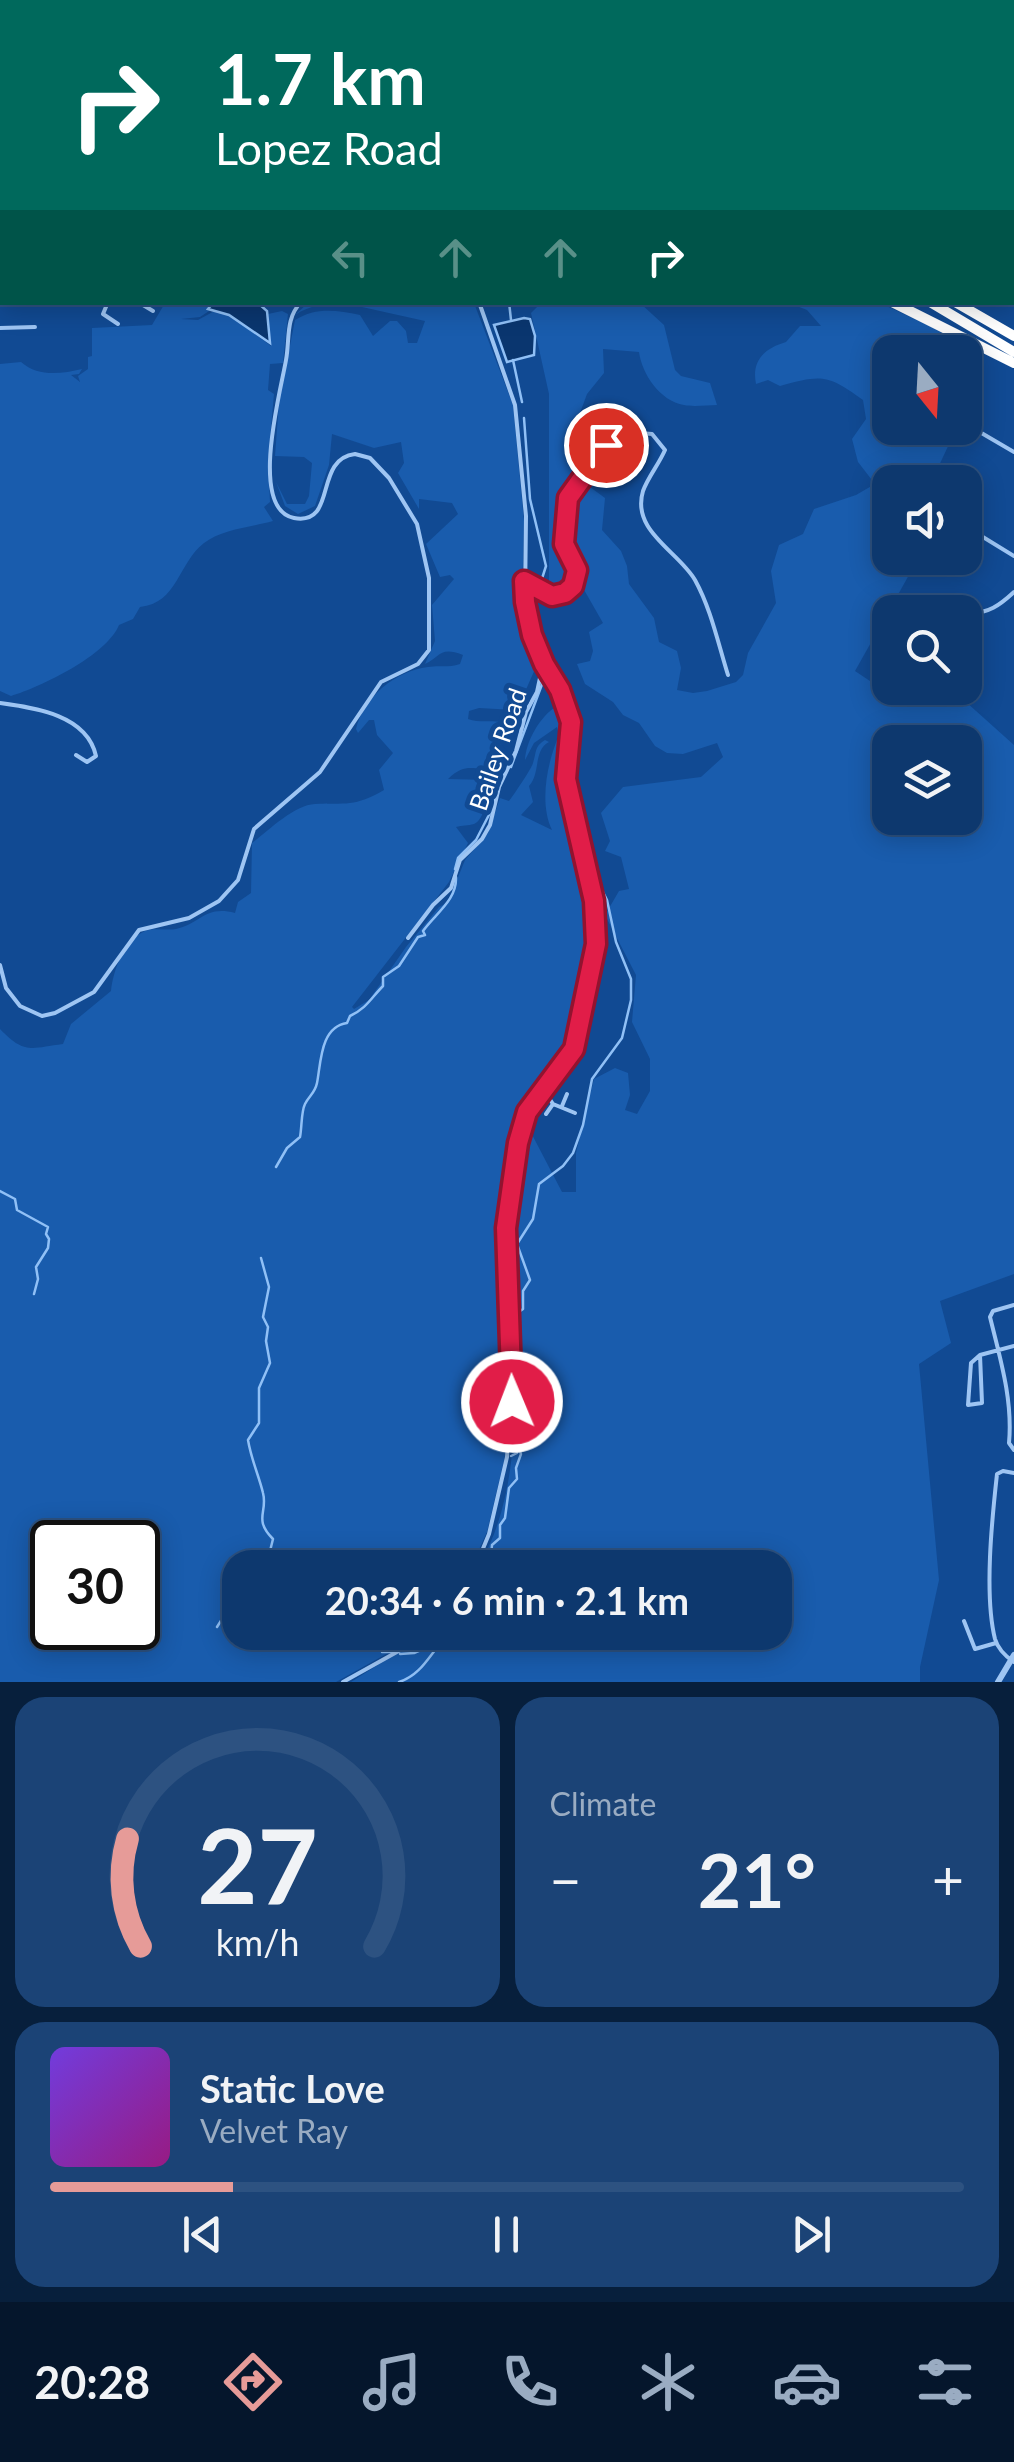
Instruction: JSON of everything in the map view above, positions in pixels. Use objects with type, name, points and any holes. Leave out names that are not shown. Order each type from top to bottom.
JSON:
[{"type":"highway","points":[[898,305],[1014,363]]},
{"type":"highway","points":[[935,305],[1014,352]]},
{"type":"highway","points":[[960,305],[1014,336]]},
{"type":"highway","points":[[972,305],[1014,336]]},
{"type":"street","points":[[107,305],[103,314],[118,324]]},
{"type":"street","points":[[142,305],[153,312]]},
{"type":"street","points":[[0,965],[6,988],[20,1006],[42,1016],[94,992],[139,930],[189,918],[219,901],[238,880],[254,829],[320,772],[380,682],[422,661],[429,650],[430,578],[420,532],[403,497],[374,462],[355,454],[340,458],[330,472],[320,508],[307,517],[288,516],[277,505],[271,467],[275,411],[287,360],[288,330],[299,305]]},
{"type":"street","points":[[481,305],[515,406],[526,516],[526,611],[544,664],[560,690],[571,722],[566,779],[596,922],[596,944],[574,1049],[527,1112],[518,1143],[506,1228],[512,1368],[510,1424],[504,1475],[482,1550]]},
{"type":"street","points":[[0,328],[35,327]]},
{"type":"street","points":[[982,432],[1014,452]]},
{"type":"street","points":[[524,581],[552,596],[573,586],[577,570],[564,544],[568,498],[606,445],[621,436],[648,433],[665,450],[642,494],[648,527],[682,561],[701,592],[728,675]]},
{"type":"street","points":[[982,536],[1014,556]]},
{"type":"street","points":[[982,614],[1014,592]]},
{"type":"street","name":"Bailey Road","points":[[408,938],[452,888],[460,860],[482,839],[490,825],[499,787],[538,692],[544,664]]},
{"type":"street","points":[[0,703],[35,708],[74,724],[90,738],[96,752],[90,762],[76,754]]},
{"type":"street","points":[[543,1089],[552,1104],[574,1113]]},
{"type":"street","points":[[562,1106],[567,1094]]},
{"type":"street","points":[[546,1114],[552,1104]]},
{"type":"street","points":[[1012,1448],[1001,1350],[991,1314],[1014,1305]]},
{"type":"street","points":[[980,1355],[982,1403],[968,1405],[971,1362],[980,1355],[1014,1346]]},
{"type":"street","points":[[998,1682],[1013,1659],[996,1644],[990,1566],[996,1478],[1000,1472],[1014,1472]]},
{"type":"street","points":[[964,1621],[976,1649],[996,1644]]},
{"type":"street","points":[[343,1682],[400,1650]]},
{"type":"shaded area","points":[[164,305],[218,305],[200,317],[181,319],[198,320],[220,308],[221,313],[227,313],[271,346],[268,314],[288,314],[283,363],[270,364],[268,390],[274,394],[268,461],[270,502],[264,507],[273,521],[211,538],[195,551],[162,598],[140,607],[133,619],[119,625],[101,647],[55,677],[11,696],[0,691],[0,364],[21,362],[50,373],[82,369],[71,375],[80,382],[78,376],[88,369],[88,357],[92,356],[92,328],[152,325]]},
{"type":"shaded area","points":[[211,305],[260,305],[267,311],[270,343],[229,315],[208,309]]},
{"type":"shaded area","points":[[475,305],[513,405],[524,521],[522,602],[539,660],[517,710],[469,711],[468,719],[507,725],[495,767],[466,768],[448,779],[487,780],[484,811],[474,824],[456,827],[468,843],[449,882],[352,1007],[369,1000],[406,947],[439,907],[448,902],[465,860],[488,833],[500,798],[509,801],[532,766],[537,747],[545,740],[549,742],[541,750],[529,786],[533,802],[521,815],[552,830],[545,795],[559,735],[557,727],[534,743],[525,760],[535,730],[557,706],[569,721],[564,777],[591,906],[593,936],[571,1047],[549,1079],[541,1075],[543,1086],[519,1127],[507,1175],[506,1273],[502,1277],[511,1379],[506,1452],[487,1532],[479,1550],[222,1550],[222,1650],[393,1650],[336,1682],[0,1682],[0,1029],[29,1048],[63,1044],[71,1024],[111,991],[121,957],[138,935],[149,930],[184,927],[216,911],[235,913],[238,902],[251,893],[252,843],[282,819],[307,805],[357,802],[384,790],[379,770],[393,753],[377,735],[374,720],[369,720],[358,733],[356,729],[366,706],[393,680],[428,667],[460,664],[463,655],[445,652],[425,664],[435,641],[432,605],[454,579],[450,575],[440,577],[426,544],[458,514],[452,503],[419,499],[419,509],[398,473],[404,463],[401,442],[374,448],[332,434],[329,465],[315,506],[298,514],[285,506],[276,482],[287,504],[305,504],[312,463],[304,457],[275,456],[279,402],[295,320],[326,311],[360,315],[373,336],[390,321],[397,321],[406,331],[408,343],[417,343],[425,321],[362,307]]},
{"type":"shaded area","points":[[539,305],[642,305],[664,325],[675,370],[681,376],[710,383],[717,405],[675,402],[654,385],[639,352],[603,349],[604,373],[587,394],[580,413],[588,425],[607,434],[606,455],[590,487],[605,498],[602,530],[621,551],[629,584],[654,618],[659,642],[677,651],[681,668],[677,690],[707,691],[736,682],[743,675],[748,653],[776,603],[771,571],[779,545],[803,534],[814,509],[872,486],[872,575],[909,575],[898,595],[872,595],[872,641],[855,671],[872,682],[872,705],[969,705],[1014,745],[1014,1274],[940,1301],[951,1343],[919,1364],[939,1580],[920,1682],[351,1682],[401,1650],[792,1650],[792,1550],[486,1550],[505,1496],[512,1458],[512,1228],[527,1125],[562,1192],[576,1192],[576,1153],[594,1079],[615,1068],[628,1073],[630,1095],[625,1110],[637,1114],[650,1091],[650,1059],[632,1022],[636,975],[605,915],[619,891],[629,889],[621,857],[605,851],[610,841],[601,813],[623,787],[701,777],[723,757],[717,743],[683,754],[667,753],[655,746],[639,723],[585,684],[577,664],[590,661],[593,651],[589,632],[603,623],[583,588],[549,582],[549,394],[531,313]]},
{"type":"shaded area","points":[[794,305],[884,305],[945,335],[872,335],[872,445],[949,445],[939,465],[872,465],[872,480],[858,462],[852,439],[866,419],[863,400],[824,379],[780,386],[768,380],[756,384],[758,361],[766,351],[786,342],[800,326],[821,326],[807,310]]},
{"type":"shaded area","points":[[530,319],[535,336],[534,355],[507,362],[494,325]]},
{"type":"waterway","points":[[509,305],[511,320]]},
{"type":"waterway","points":[[513,360],[522,402]]},
{"type":"waterway","points":[[524,418],[530,499],[546,566],[539,588]]},
{"type":"waterway","points":[[535,592],[532,595],[538,631],[563,685]]},
{"type":"waterway","points":[[511,767],[544,679]]},
{"type":"waterway","points":[[566,688],[577,732]]},
{"type":"waterway","points":[[492,1550],[500,1538],[509,1488],[517,1479],[521,1454],[517,1434],[517,1372],[524,1363],[516,1347],[513,1316],[523,1309],[523,1291],[530,1280],[517,1244],[533,1219],[539,1184],[573,1153],[592,1079],[622,1038],[631,1000],[631,979],[616,942],[607,900],[593,872],[584,812],[572,782],[571,757],[577,737]]},
{"type":"waterway","points":[[494,801],[498,785]]},
{"type":"waterway","points":[[455,869],[458,858],[476,840],[492,809]]},
{"type":"waterway","points":[[276,1167],[287,1148],[300,1137],[304,1107],[316,1086],[321,1056],[331,1031],[361,1010],[383,986],[383,977],[399,966],[418,937],[425,935],[423,931],[453,893],[456,877]]},
{"type":"waterway","points":[[0,1191],[15,1199],[17,1210],[48,1227],[48,1248],[36,1267],[34,1294]]},
{"type":"waterway","points":[[261,1258],[269,1287],[263,1317],[268,1327],[270,1363],[259,1388],[259,1423],[248,1440],[263,1493],[262,1521],[273,1539],[270,1550]]},
{"type":"waterway","points":[[511,1456],[517,1453],[517,1447]]},
{"type":"waterway","points":[[217,1627],[222,1619]]},
{"type":"waterway","points":[[400,1654],[421,1650]]},
{"type":"waterway","points":[[399,1682],[422,1667],[435,1650]]},
{"type":"waterway","points":[[382,1652],[392,1652]]},
{"type":"route","points":[[512,1402],[506,1228],[520,1129],[527,1112],[574,1049],[596,944],[594,901],[566,779],[571,722],[566,702],[532,635],[524,581],[552,596],[573,586],[577,570],[564,544],[566,505],[578,480],[606,445]]}]
